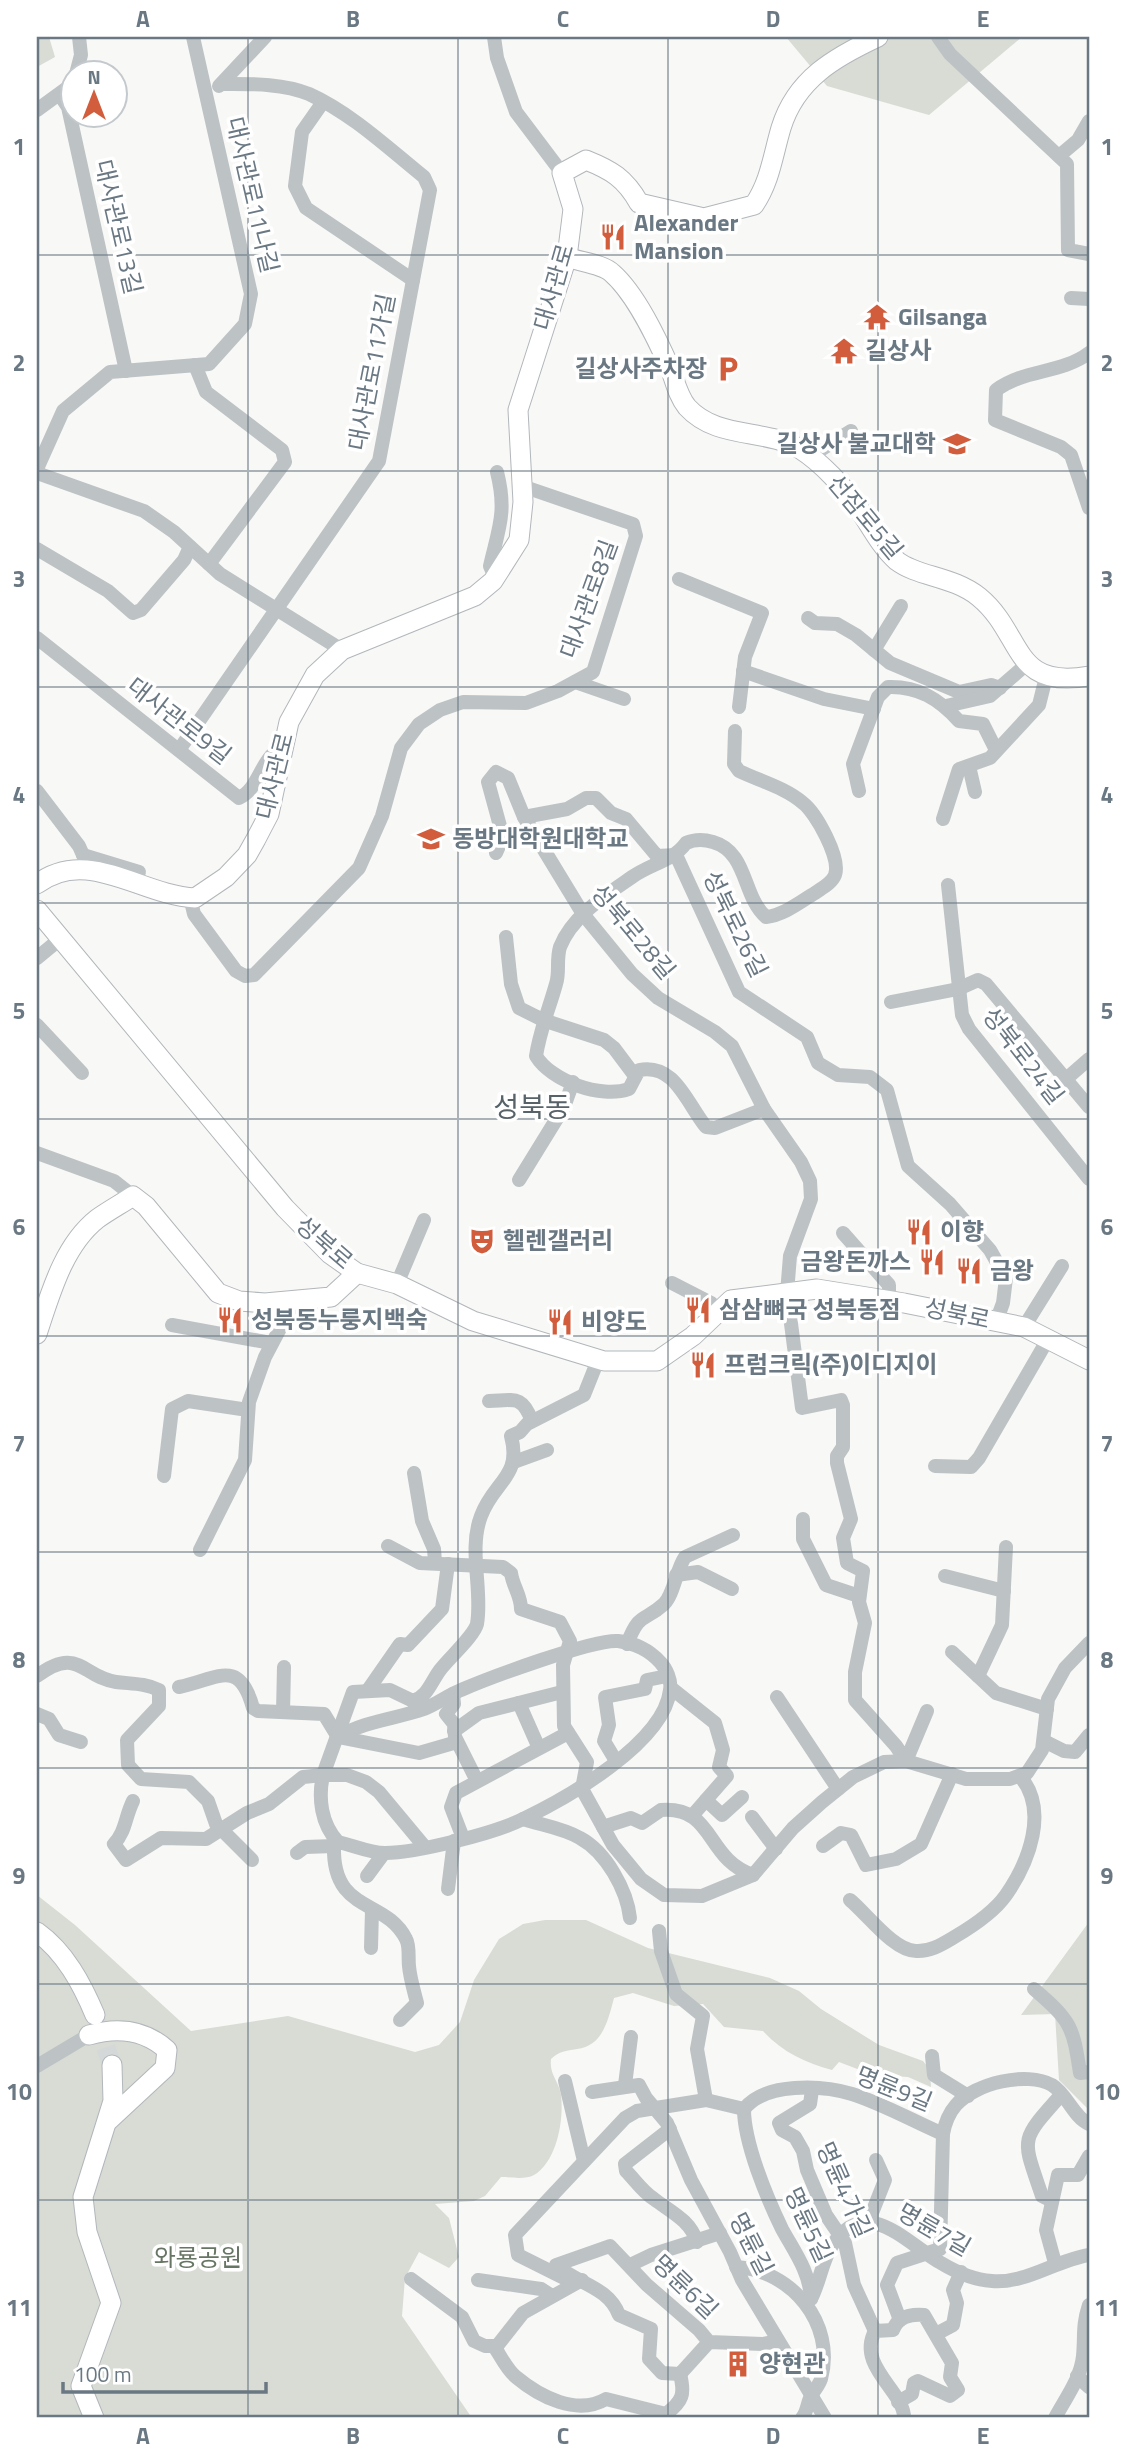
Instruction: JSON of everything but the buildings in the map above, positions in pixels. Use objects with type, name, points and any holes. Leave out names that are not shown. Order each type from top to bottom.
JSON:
[{"type":"main road","points":[[562,173],[586,160],[614,171],[629,185],[639,203],[704,218],[754,205],[765,189],[783,124],[800,90],[836,56],[878,37]]},
{"type":"main road","name":"대사관로","points":[[190,897],[195,898],[219,884],[247,855],[269,814],[281,748],[289,722],[315,675],[342,650],[468,601],[495,577],[519,540],[522,486],[518,410],[567,257],[573,209],[562,173]]},
{"type":"main road","name":"선잠로5길","points":[[567,257],[611,272],[652,328],[688,408],[725,430],[768,438],[799,449],[828,473],[857,506],[879,540],[898,561],[962,585],[981,599],[1028,663],[1046,677]]},
{"type":"main road","points":[[1046,677],[1067,680],[1089,676]]},
{"type":"main road","points":[[37,884],[84,862],[190,897]]},
{"type":"main road","name":"성북로","points":[[37,910],[285,1208],[330,1254],[358,1273],[397,1284],[473,1321],[598,1360],[657,1361],[693,1336],[731,1300],[817,1289],[889,1300],[1024,1327],[1089,1360]]},
{"type":"main road","points":[[37,1334],[42,1300],[71,1251],[95,1221],[133,1196],[146,1206],[218,1293],[239,1301],[331,1297],[358,1273]]},
{"type":"main road","points":[[37,1932],[51,1942],[67,1962],[94,2015]]},
{"type":"main road","points":[[89,2035],[111,2029],[125,2029],[157,2041],[167,2050],[165,2068],[106,2123]]},
{"type":"main road","points":[[94,2418],[81,2386],[111,2303],[87,2232],[83,2197],[113,2101],[112,2065]]},
{"type":"street","points":[[79,37],[80,60]]},
{"type":"street","name":"대사관로11나길","points":[[37,471],[63,411],[110,372],[209,364],[245,324],[251,294],[193,37]]},
{"type":"street","name":"대사관로11나길","points":[[206,92],[222,85],[265,37]]},
{"type":"street","points":[[494,37],[497,58],[516,112],[562,173]]},
{"type":"street","points":[[938,37],[950,54],[1067,164],[1068,250],[1089,254]]},
{"type":"street","name":"대사관로11가길","points":[[179,750],[379,461],[430,190],[424,177],[348,117],[307,94],[260,84],[222,85]]},
{"type":"street","points":[[37,110],[60,95]]},
{"type":"street","name":"대사관로11가길","points":[[323,103],[302,132],[295,186],[306,208],[414,279]]},
{"type":"street","points":[[1059,156],[1078,140],[1089,121]]},
{"type":"street","name":"대사관로13길","points":[[73,130],[126,371]]},
{"type":"street","points":[[1071,298],[1089,299]]},
{"type":"street","points":[[1089,353],[1060,368],[1011,379],[996,390],[995,420],[1061,447],[1071,455],[1089,508]]},
{"type":"street","points":[[195,365],[206,392],[282,450],[285,462],[209,564]]},
{"type":"street","points":[[809,457],[851,431]]},
{"type":"street","points":[[37,471],[144,511],[209,564],[342,650]]},
{"type":"street","points":[[495,577],[490,566],[502,520],[504,499],[497,472]]},
{"type":"street","name":"대사관로8길","points":[[190,897],[194,914],[236,971],[245,976],[254,975],[359,868],[382,816],[401,748],[419,724],[440,710],[463,702],[526,703],[593,672],[636,536],[633,524],[522,486]]},
{"type":"street","points":[[37,548],[108,591],[133,613],[141,610],[184,560],[190,547]]},
{"type":"street","points":[[679,579],[762,613],[745,657],[739,707]]},
{"type":"street","points":[[874,650],[901,606]]},
{"type":"street","points":[[808,618],[815,623],[837,624],[890,663],[959,692],[992,685],[1000,688]]},
{"type":"street","name":"대사관로9길","points":[[37,638],[239,798],[249,793],[271,754],[281,748]]},
{"type":"street","points":[[946,706],[990,696],[1028,663]]},
{"type":"street","points":[[743,671],[824,699],[874,709]]},
{"type":"street","points":[[943,819],[953,779],[959,769],[990,758],[1039,705],[1046,677]]},
{"type":"street","points":[[575,681],[624,699]]},
{"type":"street","points":[[859,791],[853,764],[878,697],[888,687],[929,695],[946,706],[959,721],[983,724],[996,750]]},
{"type":"street","points":[[735,731],[734,764],[739,772],[801,800],[810,809],[829,843],[836,866],[835,876],[799,903],[776,916],[766,917],[758,910],[738,862],[725,846],[692,840],[676,855],[640,871],[583,914],[561,946],[558,979],[543,1020],[536,1056],[542,1066],[573,1082],[616,1094],[629,1089],[639,1070],[652,1068],[667,1072],[706,1127],[715,1128],[764,1109]]},
{"type":"street","points":[[969,766],[975,792]]},
{"type":"street","name":"성북로28길","points":[[496,853],[503,836],[489,790],[491,776],[496,772],[508,778],[524,817],[583,914],[632,974],[658,998],[715,1032],[732,1046],[764,1109],[801,1162],[810,1181],[811,1199],[790,1256],[786,1293],[802,1408],[841,1401],[843,1405],[843,1447],[837,1456],[837,1463],[852,1519],[843,1538],[847,1563],[863,1570],[859,1596]]},
{"type":"street","points":[[37,792],[79,846],[84,862],[139,872]]},
{"type":"street","name":"성북로26길","points":[[524,817],[567,809],[586,798],[596,798],[611,813],[626,819],[657,856],[676,855],[739,992],[807,1037],[818,1063],[838,1075],[870,1077],[887,1090],[908,1166],[950,1204],[989,1250],[1006,1278],[1003,1303],[996,1322]]},
{"type":"street","name":"성북로24길","points":[[948,885],[962,1015],[970,1029],[1089,1179]]},
{"type":"street","points":[[506,937],[511,984],[519,1008],[543,1020],[604,1040],[635,1076]]},
{"type":"street","points":[[37,958],[60,939]]},
{"type":"street","name":"성북로24길","points":[[891,1002],[958,989],[978,981],[986,984],[1089,1107]]},
{"type":"street","points":[[37,1025],[82,1073]]},
{"type":"street","points":[[1066,1079],[1089,1059]]},
{"type":"street","points":[[519,1180],[564,1107],[573,1082]]},
{"type":"street","points":[[37,1153],[114,1181],[133,1196]]},
{"type":"street","points":[[397,1284],[424,1220]]},
{"type":"street","name":"성북로","points":[[843,1233],[890,1285],[889,1300]]},
{"type":"street","name":"성북로","points":[[1024,1327],[1062,1266]]},
{"type":"street","points":[[672,1283],[711,1303],[719,1311]]},
{"type":"street","points":[[200,1550],[245,1460],[248,1410],[271,1343],[295,1300]]},
{"type":"street","points":[[172,1325],[271,1343]]},
{"type":"street","points":[[935,1466],[971,1467],[979,1458],[1048,1339]]},
{"type":"street","points":[[400,2020],[417,2003],[409,1967],[407,1940],[394,1924],[353,1900],[345,1889],[334,1863],[336,1844],[322,1812],[320,1789],[323,1775],[353,1692],[390,1689],[413,1700],[421,1698],[439,1671],[477,1626],[480,1518],[514,1462],[511,1436],[532,1421],[584,1395],[598,1360]]},
{"type":"street","points":[[489,1401],[517,1400],[526,1405],[532,1421]]},
{"type":"street","points":[[164,1476],[172,1409],[188,1401],[248,1410]]},
{"type":"street","points":[[514,1462],[547,1450]]},
{"type":"street","points":[[368,1690],[400,1644],[408,1645],[443,1609],[441,1563],[422,1521],[414,1473]]},
{"type":"street","points":[[803,1519],[803,1539],[825,1585],[859,1596],[865,1623],[855,1672],[855,1700],[906,1761]]},
{"type":"street","points":[[627,1644],[635,1626],[644,1615],[666,1603],[685,1558],[733,1535]]},
{"type":"street","points":[[388,1546],[420,1563],[503,1567],[511,1573],[512,1584],[520,1596],[521,1609],[560,1622],[570,1641],[562,1692],[564,1726],[587,1762],[582,1789],[613,1845],[641,1879],[664,1895],[702,1896],[753,1875],[793,1828],[838,1789],[853,1777],[884,1762],[906,1761],[966,1779],[1010,1779],[1027,1773],[1044,1741],[1048,1699],[1065,1668],[1089,1643]]},
{"type":"street","points":[[978,1676],[1002,1625],[1006,1547]]},
{"type":"street","points":[[676,1575],[698,1572],[732,1588]]},
{"type":"street","points":[[945,1576],[1004,1591]]},
{"type":"street","points":[[297,1853],[305,1847],[336,1844],[384,1853],[458,1840],[523,1819],[554,1800],[582,1789],[655,1727],[669,1682],[665,1667],[648,1649],[618,1641],[566,1653],[453,1694],[424,1709],[355,1727],[338,1737]]},
{"type":"street","points":[[952,1652],[996,1693],[1048,1709]]},
{"type":"street","points":[[39,1669],[53,1665],[81,1665],[115,1682],[147,1684],[159,1690],[159,1706],[127,1740],[128,1765],[141,1779],[189,1782],[208,1801],[216,1824],[252,1860]]},
{"type":"street","points":[[283,1712],[284,1668]]},
{"type":"street","points":[[179,1687],[221,1674],[237,1678],[247,1687],[253,1708],[324,1714],[338,1737],[419,1753],[456,1736],[479,1713],[562,1692]]},
{"type":"street","points":[[616,1761],[604,1741],[609,1725],[605,1697],[645,1689],[648,1680],[669,1682],[715,1723],[723,1751],[719,1767],[727,1776],[692,1816]]},
{"type":"street","points":[[453,1694],[454,1704],[446,1714],[454,1724],[456,1736],[477,1781]]},
{"type":"street","points":[[777,1696],[838,1789]]},
{"type":"street","points":[[519,1703],[538,1746]]},
{"type":"street","points":[[906,1761],[927,1711]]},
{"type":"street","points":[[37,1714],[49,1719],[60,1735],[81,1742]]},
{"type":"street","points":[[448,1889],[458,1840],[452,1807],[456,1793],[538,1746],[568,1733]]},
{"type":"street","points":[[1044,1741],[1064,1751],[1075,1752],[1089,1735]]},
{"type":"street","points":[[133,1801],[126,1813],[124,1834],[114,1844],[126,1860],[162,1838],[206,1839],[268,1804],[303,1777],[347,1774],[366,1782],[388,1802],[424,1846]]},
{"type":"street","points":[[823,1846],[841,1833],[851,1835],[866,1865],[896,1859],[921,1844],[952,1774]]},
{"type":"street","points":[[850,1900],[873,1919],[882,1934],[915,1952],[936,1948],[973,1926],[1005,1896],[1030,1846],[1036,1811],[1027,1785],[1020,1776]]},
{"type":"street","points":[[706,1800],[722,1815],[742,1797]]},
{"type":"street","points":[[603,1827],[631,1818],[642,1823],[661,1810],[673,1809],[700,1821],[716,1850],[735,1869],[753,1875]]},
{"type":"street","points":[[752,1817],[776,1849]]},
{"type":"street","points":[[523,1819],[578,1836],[588,1843],[626,1895],[630,1918]]},
{"type":"street","points":[[367,1876],[384,1853]]},
{"type":"street","points":[[371,1948],[372,1910]]},
{"type":"street","points":[[659,1931],[661,1951],[676,1994],[703,2016],[697,2049],[706,2100]]},
{"type":"street","points":[[1034,1989],[1064,2015],[1075,2040],[1080,2073],[1089,2072]]},
{"type":"street","points":[[37,2066],[89,2035]]},
{"type":"street","points":[[592,2092],[625,2085],[631,2037]]},
{"type":"street","points":[[932,2056],[934,2075],[968,2096]]},
{"type":"street","points":[[943,2134],[945,2121],[957,2104],[968,2096],[1004,2082],[1030,2079],[1054,2086],[1089,2124]]},
{"type":"street","points":[[565,2081],[584,2161]]},
{"type":"street","name":"명륜길","points":[[625,2085],[639,2085],[670,2129],[691,2180],[736,2267],[810,2398],[825,2418]]},
{"type":"street","name":"명륜9길","points":[[744,2109],[751,2100],[783,2090],[853,2094],[943,2134],[940,2249],[928,2254]]},
{"type":"street","name":"명륜4가길","points":[[812,2090],[810,2104],[779,2123],[782,2130],[795,2137],[803,2151],[807,2170],[850,2261],[854,2286],[875,2331],[870,2340],[870,2354],[898,2402],[904,2418]]},
{"type":"street","points":[[1052,2201],[1042,2196],[1027,2150],[1029,2130],[1060,2095]]},
{"type":"street","points":[[494,2346],[515,2376],[565,2406],[594,2406],[606,2399],[676,2414],[684,2391],[680,2374],[662,2373],[649,2360],[651,2329],[619,2315],[614,2302],[582,2280],[561,2278],[518,2255],[514,2245],[515,2235],[625,2118],[637,2111],[657,2110],[706,2100],[744,2109]]},
{"type":"street","name":"명륜5길","points":[[744,2109],[762,2179],[777,2218],[810,2285],[809,2303],[821,2337],[822,2365],[820,2381],[810,2398]]},
{"type":"street","points":[[670,2129],[625,2164],[626,2171],[652,2198],[678,2214],[694,2231],[697,2242]]},
{"type":"street","points":[[1055,2263],[1046,2230],[1058,2175],[1078,2175],[1089,2156]]},
{"type":"street","name":"명륜7길","points":[[871,2223],[872,2213],[885,2180],[876,2160]]},
{"type":"street","name":"명륜7길","points":[[839,2236],[863,2222],[871,2223],[900,2234],[928,2254],[961,2272],[992,2281],[1016,2279],[1055,2263],[1089,2255]]},
{"type":"street","points":[[630,2265],[651,2255],[720,2234]]},
{"type":"street","points":[[736,2267],[752,2268],[778,2279],[809,2303],[831,2246],[839,2236]]},
{"type":"street","name":"명륜6길","points":[[582,2280],[569,2277],[556,2265],[610,2246],[647,2285],[709,2342],[763,2344],[778,2341]]},
{"type":"street","points":[[900,2320],[887,2286],[888,2280],[898,2263],[928,2254]]},
{"type":"street","points":[[936,2334],[953,2325],[957,2303],[953,2290],[961,2272]]},
{"type":"street","points":[[411,2279],[462,2317],[474,2341],[494,2346],[498,2346],[523,2313],[582,2280]]},
{"type":"street","points":[[478,2280],[541,2289],[552,2296]]},
{"type":"street","points":[[1055,2418],[1077,2376],[1086,2336],[1082,2327],[1089,2305]]},
{"type":"street","points":[[875,2331],[893,2330],[900,2320],[915,2314],[924,2315],[952,2364],[950,2376],[958,2390],[950,2396],[918,2382],[914,2383],[912,2394],[898,2402]]},
{"type":"street","name":"명륜6길","points":[[680,2374],[709,2342]]},
{"type":"street","points":[[1077,2376],[1089,2387]]},
{"type":"street","points":[[802,2418],[810,2398]]},
{"type":"green space","points":[[37,37],[49,37],[55,57],[37,67]]},
{"type":"green space","points":[[786,37],[1022,37],[929,115],[827,86]]},
{"type":"green space","name":"와룡공원","points":[[37,1895],[75,1925],[191,2031],[288,2016],[415,2052],[439,2045],[460,2022],[474,1980],[499,1939],[523,1924],[545,1920],[586,1920],[648,1948],[770,1978],[799,1991],[821,2009],[879,2045],[923,2061],[930,2070],[931,2087],[908,2077],[873,2075],[839,2062],[832,2070],[813,2064],[786,2051],[763,2031],[724,2027],[703,2004],[674,2006],[633,1993],[614,1998],[603,2031],[593,2043],[560,2053],[551,2059],[551,2069],[560,2090],[562,2105],[557,2139],[542,2169],[530,2177],[501,2177],[485,2196],[474,2201],[435,2204],[449,2218],[459,2257],[449,2268],[419,2252],[405,2278],[402,2316],[472,2418],[37,2418]]},
{"type":"green space","points":[[1089,1922],[1089,2110],[1059,2080],[1055,2014],[1021,2015]]},
{"type":"tunnel","points":[[96,2020],[112,2065]]},
{"type":"place","name":"Alexander Mansion","points":[[613,237]]},
{"type":"place","name":"Gilsanga","points":[[877,317]]},
{"type":"place","name":"길상사","points":[[844,351]]},
{"type":"place","name":"길상사주차장","points":[[728,369]]},
{"type":"place","name":"길상사 불교대학","points":[[957,444]]},
{"type":"place","name":"동방대학원대학교","points":[[431,839]]},
{"type":"place","name":"이향","points":[[919,1232]]},
{"type":"place","name":"헬렌갤러리","points":[[482,1241]]},
{"type":"place","name":"금왕돈까스","points":[[932,1262]]},
{"type":"place","name":"금왕","points":[[969,1271]]},
{"type":"place","name":"삼삼뼈국 성북동점","points":[[698,1310]]},
{"type":"place","name":"성북동누룽지백숙","points":[[230,1320]]},
{"type":"place","name":"비양도","points":[[560,1322]]},
{"type":"place","name":"프럼크릭(주)이디지이","points":[[703,1365]]},
{"type":"place","name":"양현관","points":[[738,2364]]},
{"type":"district","name":"성북동","points":[[532,1107]]}]
